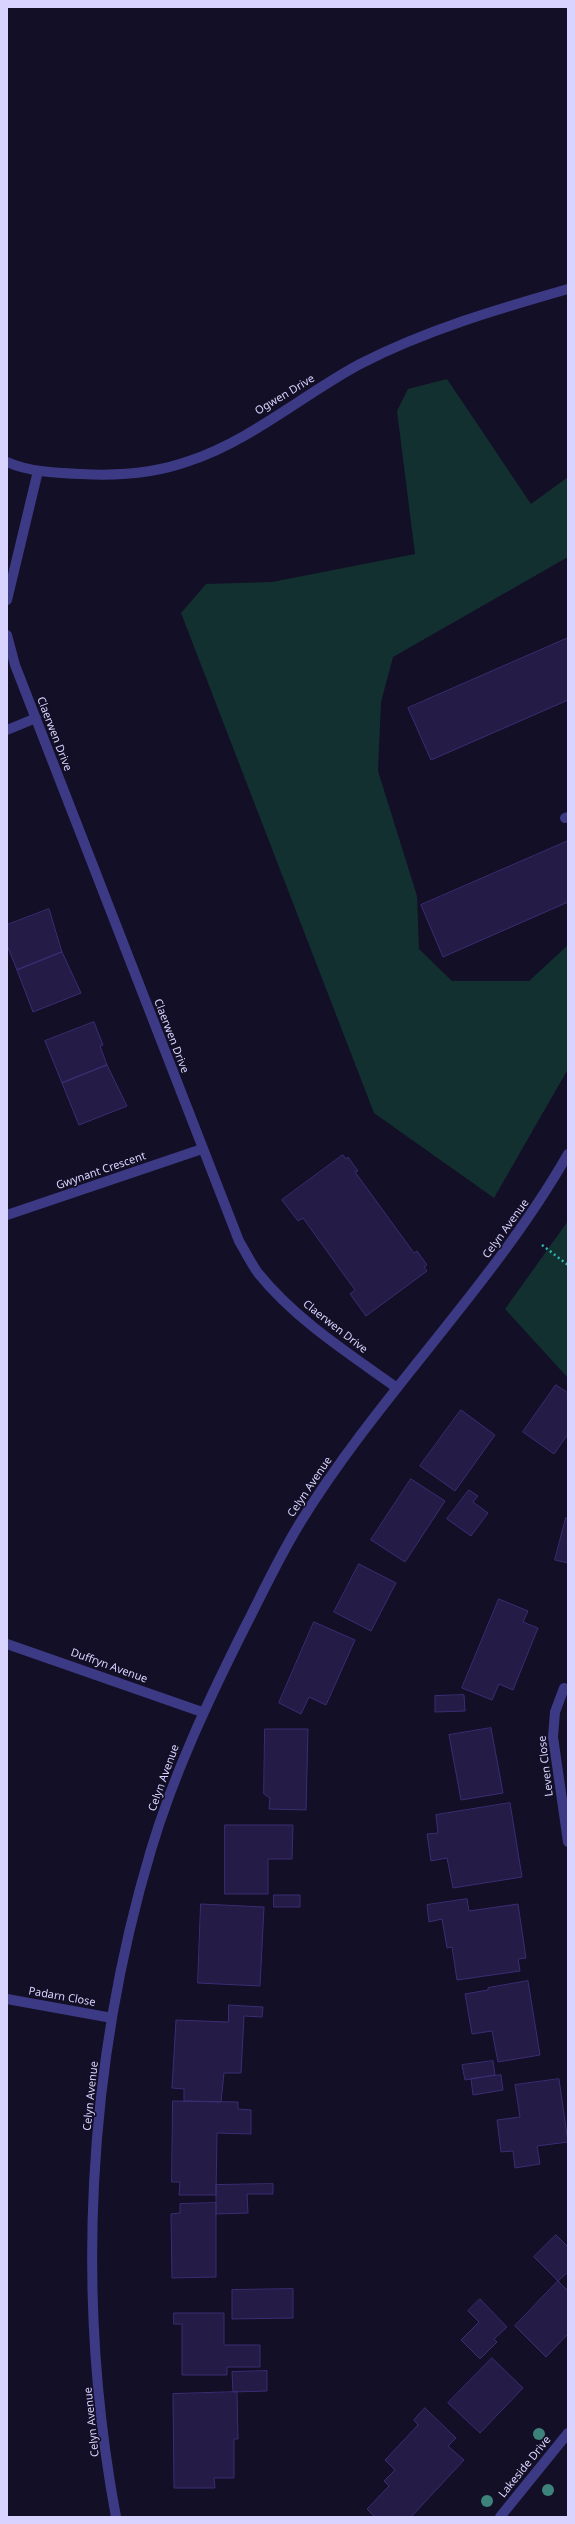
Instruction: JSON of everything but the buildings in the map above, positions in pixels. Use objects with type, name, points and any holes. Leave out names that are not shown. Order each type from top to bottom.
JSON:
[{"type":"street","name":"Ogwen Drive","points":[[7,462],[38,470],[100,475],[149,470],[189,462],[224,446],[359,365],[383,353],[480,316],[568,289]]},
{"type":"street","points":[[7,600],[38,470]]},
{"type":"street","name":"Claerwen Drive","points":[[7,635],[15,665],[239,1241],[257,1272],[282,1300],[309,1324],[397,1388]]},
{"type":"street","points":[[7,730],[36,718]]},
{"type":"street","name":"Gwynant Crescent","points":[[7,1215],[202,1149]]},
{"type":"street","name":"Celyn Avenue","points":[[116,2517],[101,2402],[93,2261],[93,2207],[100,2112],[112,2018],[132,1922],[151,1848],[202,1712],[299,1524],[333,1474],[397,1388],[484,1280],[516,1237],[543,1198],[568,1154]]},
{"type":"street","name":"Duffryn Avenue","points":[[7,1644],[202,1712]]},
{"type":"street","name":"Leven Close","points":[[564,1688],[555,1712],[552,1737],[568,1842]]},
{"type":"street","name":"Padarn Close","points":[[7,1999],[112,2018]]},
{"type":"street","name":"Lakeside Drive","points":[[500,2517],[568,2433]]},
{"type":"path","points":[[542,1245],[568,1265]]},
{"type":"green space","points":[[447,379],[531,504],[568,477],[568,557],[393,657],[381,702],[378,771],[417,896],[419,949],[452,981],[529,981],[568,945],[568,1069],[494,1198],[374,1113],[181,613],[206,584],[272,582],[415,554],[397,411],[408,389]]},
{"type":"green space","points":[[568,1221],[568,1378],[505,1309]]}]
